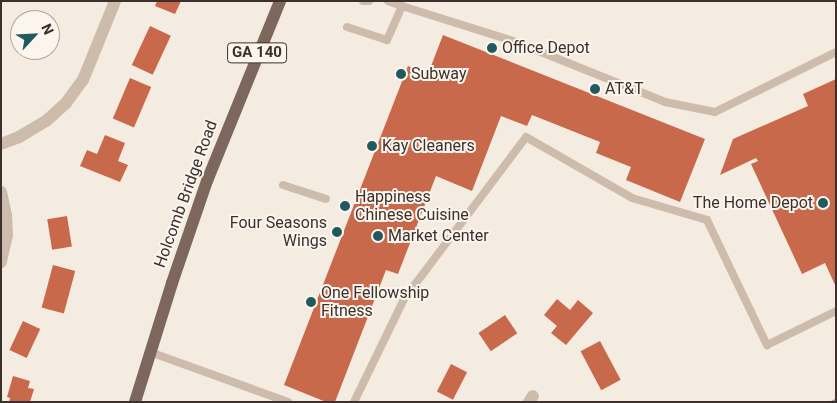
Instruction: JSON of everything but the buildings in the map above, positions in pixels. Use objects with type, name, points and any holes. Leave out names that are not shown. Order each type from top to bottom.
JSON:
[{"type":"main road","name":"Holcomb Bridge Road","points":[[135,402],[210,173],[280,1]]},
{"type":"street","points":[[1,144],[19,137],[46,121],[66,103],[83,80],[115,1]]},
{"type":"street","points":[[1,192],[6,215],[7,235],[1,262]]},
{"type":"lane","points":[[363,1],[369,1]]},
{"type":"lane","points":[[388,1],[516,42],[665,102],[715,112],[836,52]]},
{"type":"lane","points":[[412,10],[416,1]]},
{"type":"lane","points":[[347,26],[387,40],[402,6]]},
{"type":"lane","points":[[354,402],[404,299],[526,137],[632,198],[707,220],[767,345],[836,311]]},
{"type":"lane","points":[[283,186],[326,199]]},
{"type":"lane","points":[[150,352],[288,402]]},
{"type":"place","name":"Office Depot","points":[[492,48]]},
{"type":"place","name":"Subway","points":[[401,74]]},
{"type":"place","name":"AT&T","points":[[595,89]]},
{"type":"place","name":"Kay Cleaners","points":[[372,146]]},
{"type":"place","name":"The Home Depot","points":[[823,203]]},
{"type":"place","name":"Happiness Chinese Cuisine","points":[[345,206]]},
{"type":"place","name":"Four Seasons Wings","points":[[337,232]]},
{"type":"place","name":"Market Center","points":[[378,236]]},
{"type":"place","name":"One Fellowship Fitness","points":[[311,302]]}]
